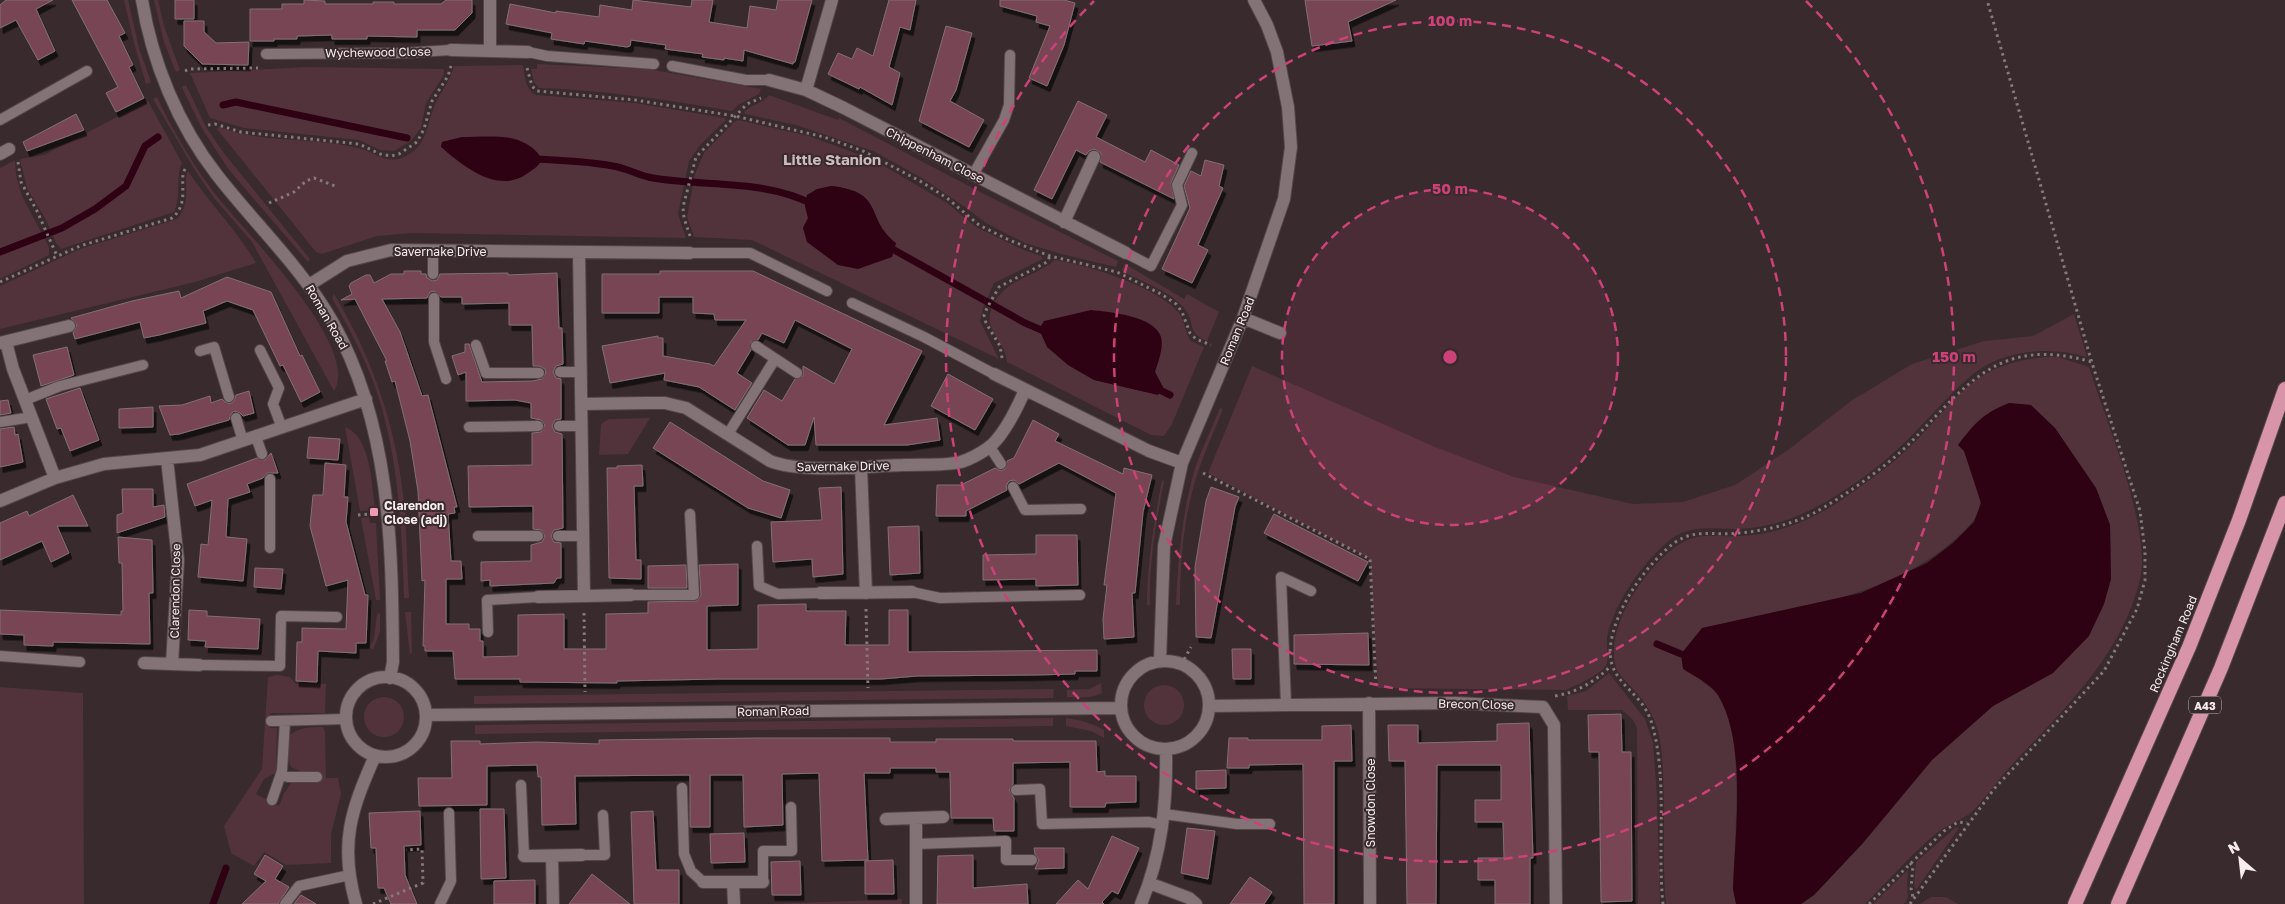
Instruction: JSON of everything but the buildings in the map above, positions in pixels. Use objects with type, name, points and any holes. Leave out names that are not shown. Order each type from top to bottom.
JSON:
[{"type":"highway","name":"Rockingham Road","points":[[2075,904],[2189,647],[2285,390]]},
{"type":"highway","name":"A43","points":[[2118,904],[2221,668],[2285,503]]},
{"type":"street","name":"Roman Road","points":[[142,0],[166,85],[192,138],[218,176],[309,285],[336,329],[352,362],[366,400],[376,432],[390,536],[393,653],[390,678]]},
{"type":"street","points":[[490,0],[490,51]]},
{"type":"street","points":[[806,90],[832,0]]},
{"type":"street","name":"Roman Road","points":[[1160,662],[1164,546],[1182,463],[1244,318],[1284,199],[1291,147],[1288,107],[1277,52],[1256,0]]},
{"type":"street","name":"Wychewood Close","points":[[451,50],[528,52]]},
{"type":"street","name":"Chippenham Close","points":[[769,80],[806,90],[1126,253]]},
{"type":"street","points":[[1064,222],[1094,157]]},
{"type":"street","name":"Savernake Drive","points":[[309,285],[347,262],[391,250],[690,253]]},
{"type":"street","points":[[580,252],[584,596]]},
{"type":"street","points":[[1244,318],[1280,333]]},
{"type":"street","points":[[55,478],[3,343],[69,326]]},
{"type":"street","points":[[994,374],[1149,452],[1182,463]]},
{"type":"street","name":"Savernake Drive","points":[[581,404],[665,403],[686,408],[770,461],[784,467],[861,467],[961,462],[990,447],[999,436],[1025,390]]},
{"type":"street","points":[[0,501],[55,478],[104,464],[200,455],[366,400]]},
{"type":"street","name":"Clarendon Close","points":[[167,459],[178,560],[172,664]]},
{"type":"street","points":[[861,467],[866,592]]},
{"type":"street","points":[[820,593],[912,592]]},
{"type":"street","points":[[538,597],[631,595]]},
{"type":"street","points":[[144,662],[199,665]]},
{"type":"street","points":[[1160,662],[1175,662],[1188,668],[1199,678],[1206,691],[1209,706],[1203,725],[1191,740],[1179,747],[1166,749],[1152,748],[1140,742],[1130,733],[1123,721],[1121,708],[1122,695],[1127,682],[1136,672],[1147,665],[1160,662]]},
{"type":"street","points":[[377,678],[390,678],[402,681],[412,687],[419,695],[426,715],[424,730],[410,750],[399,755],[375,756],[363,750],[354,741],[348,729],[346,719],[348,703],[355,692],[365,683],[377,678]]},
{"type":"street","name":"Snowdon Close","points":[[1370,904],[1373,703]]},
{"type":"street","name":"Brecon Close","points":[[1209,706],[1454,703],[1543,707]]},
{"type":"street","points":[[1543,707],[1554,725],[1556,904]]},
{"type":"street","name":"Roman Road","points":[[426,715],[1121,708]]},
{"type":"street","points":[[1141,904],[1150,884],[1158,854],[1167,788],[1166,749]]},
{"type":"street","points":[[356,904],[348,856],[350,818],[375,756]]},
{"type":"street","points":[[886,819],[943,817]]},
{"type":"street","points":[[916,818],[916,904]]},
{"type":"street","points":[[524,856],[582,855]]},
{"type":"street","points":[[552,856],[553,904]]},
{"type":"street","points":[[703,882],[763,882]]},
{"type":"street","points":[[734,882],[734,904]]},
{"type":"street","points":[[1150,884],[1189,898],[1196,904]]},
{"type":"lane","name":"Wychewood Close","points":[[266,54],[403,53],[451,50]]},
{"type":"lane","name":"Wychewood Close","points":[[528,52],[547,56],[654,64]]},
{"type":"lane","points":[[973,175],[1004,120],[1009,105],[1010,56]]},
{"type":"lane","name":"Chippenham Close","points":[[672,66],[746,80],[769,80]]},
{"type":"lane","points":[[0,120],[87,71]]},
{"type":"lane","points":[[1126,253],[1151,266],[1182,205],[1177,185],[1192,153]]},
{"type":"lane","points":[[433,251],[433,274]]},
{"type":"lane","name":"Savernake Drive","points":[[690,253],[750,254],[827,291]]},
{"type":"lane","points":[[434,298],[434,342],[446,379]]},
{"type":"lane","points":[[852,303],[924,337],[994,374]]},
{"type":"lane","points":[[476,345],[486,373],[539,373]]},
{"type":"lane","points":[[756,346],[797,373]]},
{"type":"lane","points":[[200,351],[214,347],[229,397]]},
{"type":"lane","points":[[260,350],[279,388],[273,404],[282,428]]},
{"type":"lane","points":[[728,434],[775,359]]},
{"type":"lane","points":[[25,400],[60,386],[143,365]]},
{"type":"lane","points":[[560,372],[581,372]]},
{"type":"lane","points":[[0,422],[32,417]]},
{"type":"lane","points":[[236,418],[243,442]]},
{"type":"lane","points":[[469,427],[538,426]]},
{"type":"lane","points":[[559,426],[581,426]]},
{"type":"lane","points":[[256,437],[262,454]]},
{"type":"lane","points":[[990,447],[1001,464]]},
{"type":"lane","points":[[270,478],[270,548]]},
{"type":"lane","points":[[1013,487],[1025,510],[1081,509]]},
{"type":"lane","points":[[631,595],[694,595],[690,514]]},
{"type":"lane","points":[[478,536],[538,536]]},
{"type":"lane","points":[[558,536],[583,536]]},
{"type":"lane","points":[[757,546],[759,586],[778,594],[820,593]]},
{"type":"lane","points":[[1286,704],[1282,577],[1311,591]]},
{"type":"lane","points":[[912,592],[940,598],[1080,595]]},
{"type":"lane","points":[[488,632],[487,600],[538,597]]},
{"type":"lane","points":[[199,665],[280,666],[281,616],[337,617]]},
{"type":"lane","points":[[0,656],[80,662]]},
{"type":"lane","points":[[271,721],[346,719]]},
{"type":"lane","points":[[272,800],[281,776],[285,721]]},
{"type":"lane","points":[[281,776],[317,777]]},
{"type":"lane","points":[[521,785],[524,856]]},
{"type":"lane","points":[[682,788],[684,854],[691,871],[703,882]]},
{"type":"lane","points":[[1016,790],[1040,789],[1042,824],[1149,822],[1163,820],[1270,824]]},
{"type":"lane","points":[[763,882],[763,851],[792,851],[791,807]]},
{"type":"lane","points":[[440,904],[451,880],[449,813]]},
{"type":"lane","points":[[582,855],[605,855],[603,815]]},
{"type":"lane","points":[[916,844],[1006,841],[1006,860],[1032,860]]},
{"type":"lane","points":[[285,904],[299,886],[350,875]]},
{"type":"path","points":[[1910,904],[1994,789],[2104,671],[2137,609],[2145,580],[2145,551],[2140,511],[2120,444],[2092,363],[1987,0]]},
{"type":"path","points":[[208,125],[215,124],[241,132],[359,144],[380,154],[391,156],[399,154],[417,142],[424,129],[432,100],[448,76],[451,66],[451,50]]},
{"type":"path","points":[[528,52],[527,69],[532,86],[537,91],[635,100],[735,116],[824,137],[863,151],[892,165],[947,198],[979,225],[1009,240],[1050,256],[1117,272],[1161,294],[1176,304],[1182,312],[1190,333],[1196,339],[1211,345]]},
{"type":"path","points":[[690,253],[690,237],[684,212],[696,157],[747,104],[765,96],[769,80]]},
{"type":"path","points":[[5,152],[11,148],[18,160],[21,182],[42,221],[57,256]]},
{"type":"path","points":[[0,282],[102,238],[172,218],[178,213],[182,204],[184,194],[182,174],[187,167]]},
{"type":"path","points":[[270,203],[294,192],[306,181],[314,178],[335,186]]},
{"type":"path","points":[[994,374],[1002,362],[1002,354],[986,323],[984,315],[987,308],[999,287],[1047,262],[1050,256]]},
{"type":"path","points":[[1663,904],[1659,768],[1652,722],[1637,698],[1622,682],[1611,666],[1613,632],[1626,601],[1643,575],[1674,543],[1701,532],[1735,534],[1763,530],[1792,523],[1814,513],[1864,480],[1909,444],[1966,384],[1994,366],[2028,356],[2048,353],[2092,363]]},
{"type":"path","points":[[1203,473],[1370,560],[1373,703]]},
{"type":"path","points":[[358,515],[372,514]]},
{"type":"path","points":[[866,592],[868,688]]},
{"type":"path","points":[[584,596],[585,692]]},
{"type":"path","points":[[1181,665],[1192,647]]},
{"type":"path","points":[[1543,707],[1552,697],[1568,694],[1587,686],[1611,666]]},
{"type":"path","points":[[1869,904],[1944,831],[1958,822],[1967,824]]},
{"type":"path","points":[[372,904],[423,882],[422,849],[406,850]]},
{"type":"path","points":[[1910,863],[1913,866],[1910,888],[1913,899]]},
{"type":"shaded area","points":[[124,0],[128,0],[139,48],[151,82],[146,84],[134,43]]},
{"type":"shaded area","points":[[154,0],[158,0],[164,26],[180,70],[176,72],[164,42]]},
{"type":"shaded area","points":[[537,64],[648,69],[761,89],[759,94],[738,105],[732,111],[636,96],[539,88],[534,82],[531,69],[537,69]]},
{"type":"shaded area","points":[[523,65],[528,86],[536,95],[635,103],[725,118],[726,120],[701,144],[689,161],[678,214],[686,238],[412,233],[377,236],[322,254],[316,252],[217,129],[219,127],[253,136],[341,144],[364,150],[386,159],[398,159],[412,153],[425,136],[434,107],[454,66]],"holes":[[[462,137],[517,138],[441,147],[442,142]]]},
{"type":"shaded area","points":[[308,67],[444,69],[444,75],[426,103],[421,128],[411,141],[394,151],[380,150],[359,140],[244,128],[210,118],[190,73]]},
{"type":"shaded area","points":[[186,85],[206,127],[223,152],[310,259],[308,262],[229,170],[203,130],[182,87]]},
{"type":"shaded area","points":[[769,95],[838,120],[839,118],[1118,261],[1116,267],[1025,243],[986,223],[922,178],[873,151],[796,125],[745,114],[744,112]]},
{"type":"shaded area","points":[[157,97],[199,172],[230,212],[273,261],[316,319],[331,347],[338,371],[334,391],[252,242],[214,198],[196,172],[153,99]]},
{"type":"shaded area","points":[[148,101],[182,163],[179,175],[178,199],[174,212],[61,249],[27,188],[20,159],[44,155]]},
{"type":"shaded area","points":[[738,120],[809,136],[874,160],[947,203],[976,227],[1041,256],[1043,259],[994,283],[983,308],[980,321],[999,359],[752,240],[694,237],[687,217],[695,174],[704,153]],"holes":[[[831,186],[848,189],[860,194],[867,200],[886,234],[896,243],[803,228],[808,218],[805,206],[807,195]]]},
{"type":"shaded area","points":[[462,137],[496,137],[517,140],[535,150],[542,159],[534,169],[517,179],[494,180],[471,170],[441,147],[442,142]]},
{"type":"shaded area","points":[[15,160],[16,175],[22,196],[49,247],[49,255],[0,279],[0,168]]},
{"type":"shaded area","points":[[188,171],[256,263],[195,282],[0,329],[0,286],[80,249],[177,219],[185,205],[186,175]]},
{"type":"shaded area","points":[[831,186],[848,189],[860,194],[867,200],[886,234],[896,243],[892,257],[858,269],[838,265],[807,242],[803,228],[808,218],[805,206],[807,195],[817,189]]},
{"type":"shaded area","points":[[1055,260],[1068,262],[1139,286],[1156,295],[1179,313],[1191,341],[1204,347],[1172,424],[1164,436],[1151,435],[1007,362],[1004,351],[990,323],[992,307],[1005,289]],"holes":[[[1065,317],[1160,352],[1155,372],[1163,387],[1146,392],[1094,380],[1068,365],[1045,321]]]},
{"type":"shaded area","points":[[1125,264],[1184,299],[1187,294],[1219,312],[1207,341],[1196,334],[1188,313],[1178,302],[1156,287],[1123,272],[1122,269]]},
{"type":"shaded area","points":[[334,294],[362,346],[383,400],[391,428],[402,485],[406,524],[409,598],[404,598],[396,477],[387,429],[381,405],[366,363],[332,298]]},
{"type":"shaded area","points":[[1091,310],[1131,316],[1150,324],[1157,330],[1161,337],[1162,346],[1155,372],[1163,387],[1158,395],[1094,380],[1068,365],[1047,347],[1039,329],[1044,321]]},
{"type":"shaded area","points":[[2074,314],[2087,357],[2058,352],[2027,352],[2012,355],[1984,366],[1946,399],[1905,442],[1881,463],[1864,477],[1817,507],[1773,524],[1740,529],[1698,529],[1679,534],[1670,540],[1650,559],[1624,595],[1608,633],[1607,663],[1605,667],[1589,679],[1566,690],[1378,688],[1370,559],[1208,473],[1252,366],[1435,447],[1514,477],[1633,504],[1683,502],[1735,485],[1788,450],[1851,401],[1912,364],[1984,341],[2033,336]]},
{"type":"shaded area","points":[[2045,357],[2058,357],[2089,367],[2121,461],[2135,510],[2140,534],[2141,576],[2131,608],[2107,654],[2077,694],[2008,769],[1972,812],[1928,840],[1865,904],[1801,904],[1814,895],[1863,843],[1932,760],[1993,706],[2053,673],[2111,579],[2110,525],[2096,488],[2055,428],[2031,405],[2009,403],[1958,445],[1964,451],[1974,476],[1980,502],[1979,511],[1962,533],[1935,555],[1906,573],[1874,587],[1840,598],[1703,628],[1703,682],[1718,694],[1727,711],[1732,733],[1736,788],[1733,889],[1736,904],[1666,904],[1664,786],[1660,738],[1649,709],[1617,670],[1614,653],[1616,635],[1632,596],[1659,562],[1673,549],[1687,540],[1700,536],[1755,535],[1770,532],[1798,523],[1825,510],[1858,489],[1895,460],[1919,438],[1959,395],[1981,377],[2005,365]]},
{"type":"shaded area","points":[[2009,403],[2031,405],[2055,428],[2096,488],[2110,525],[2111,579],[2104,604],[2089,636],[2053,673],[1993,706],[1932,760],[1863,843],[1814,895],[1801,904],[1736,904],[1733,889],[1737,817],[1736,765],[1728,717],[1716,693],[1708,685],[1683,669],[1681,654],[1702,628],[1861,593],[1927,563],[1953,543],[1974,522],[1981,503],[1964,451],[1958,445],[1985,415]]},
{"type":"shaded area","points":[[1220,408],[1223,409],[1199,469],[1186,519],[1182,554],[1180,605],[1176,605],[1181,536],[1187,502],[1195,468]]},
{"type":"shaded area","points":[[650,418],[628,454],[599,455],[601,424],[609,419]]},
{"type":"shaded area","points":[[345,427],[354,432],[365,451],[369,463],[375,510],[360,511]]},
{"type":"shaded area","points":[[1162,480],[1164,481],[1152,558],[1150,605],[1147,605],[1148,574]]},
{"type":"shaded area","points":[[369,517],[370,523],[376,523],[380,600],[376,600],[361,518]]},
{"type":"shaded area","points":[[405,612],[411,612],[412,652],[410,655]]},
{"type":"shaded area","points":[[380,613],[380,632],[373,650],[370,647],[374,638],[377,614]]},
{"type":"shaded area","points":[[1609,673],[1645,719],[1653,742],[1657,796],[1660,904],[1638,904],[1637,728],[1633,720],[1622,710],[1568,710],[1567,696],[1586,691]]},
{"type":"shaded area","points":[[277,675],[290,677],[296,684],[326,684],[325,713],[270,713],[270,728],[277,728],[276,773],[264,779],[256,794],[279,806],[284,793],[292,782],[318,781],[318,771],[300,771],[291,767],[287,758],[290,735],[301,729],[323,727],[325,731],[326,778],[338,778],[341,794],[331,834],[331,863],[286,865],[264,852],[254,866],[231,853],[224,826],[262,769],[268,677]]},
{"type":"shaded area","points":[[1101,683],[1102,693],[1098,695],[1067,697],[1067,690],[1089,689]]},
{"type":"shaded area","points":[[1160,685],[1168,685],[1175,688],[1181,694],[1184,705],[1181,716],[1175,722],[1168,725],[1160,725],[1153,722],[1147,716],[1144,709],[1144,701],[1147,694],[1153,688]]},
{"type":"shaded area","points":[[0,687],[83,693],[84,904],[0,904]]},
{"type":"shaded area","points":[[1054,689],[1053,698],[474,704],[474,696]]},
{"type":"shaded area","points":[[384,697],[395,700],[401,706],[404,717],[401,728],[395,734],[384,737],[373,734],[367,728],[364,717],[367,706],[373,700]]},
{"type":"shaded area","points":[[1053,718],[1053,726],[475,734],[475,725]]},
{"type":"shaded area","points":[[1066,718],[1086,722],[1104,730],[1104,738],[1091,731],[1066,726]]},
{"type":"shaded area","points":[[1955,828],[1959,828],[1916,890],[1914,886],[1916,862]]},
{"type":"shaded area","points":[[1908,870],[1908,898],[1904,904],[1873,904]]},
{"type":"shaded area","points":[[1931,897],[1946,897],[1958,904],[1920,904]]},
{"type":"shaded area","points":[[902,899],[902,904],[769,904]]},
{"type":"waterway","points":[[223,105],[236,102],[407,138]]},
{"type":"waterway","points":[[0,252],[62,228],[95,209],[126,186],[145,146],[158,137]]},
{"type":"waterway","points":[[533,159],[603,164],[648,177],[673,181],[756,187],[776,191],[814,205]]},
{"type":"waterway","points":[[887,246],[1025,323],[1046,332]]},
{"type":"waterway","points":[[1154,387],[1170,395]]},
{"type":"waterway","points":[[1657,644],[1681,654]]},
{"type":"waterway","points":[[213,904],[226,868]]},
{"type":"place","name":"Clarendon Close (adj)","points":[[374,512]]},
{"type":"district","name":"Little Stanion","points":[[832,159]]}]
